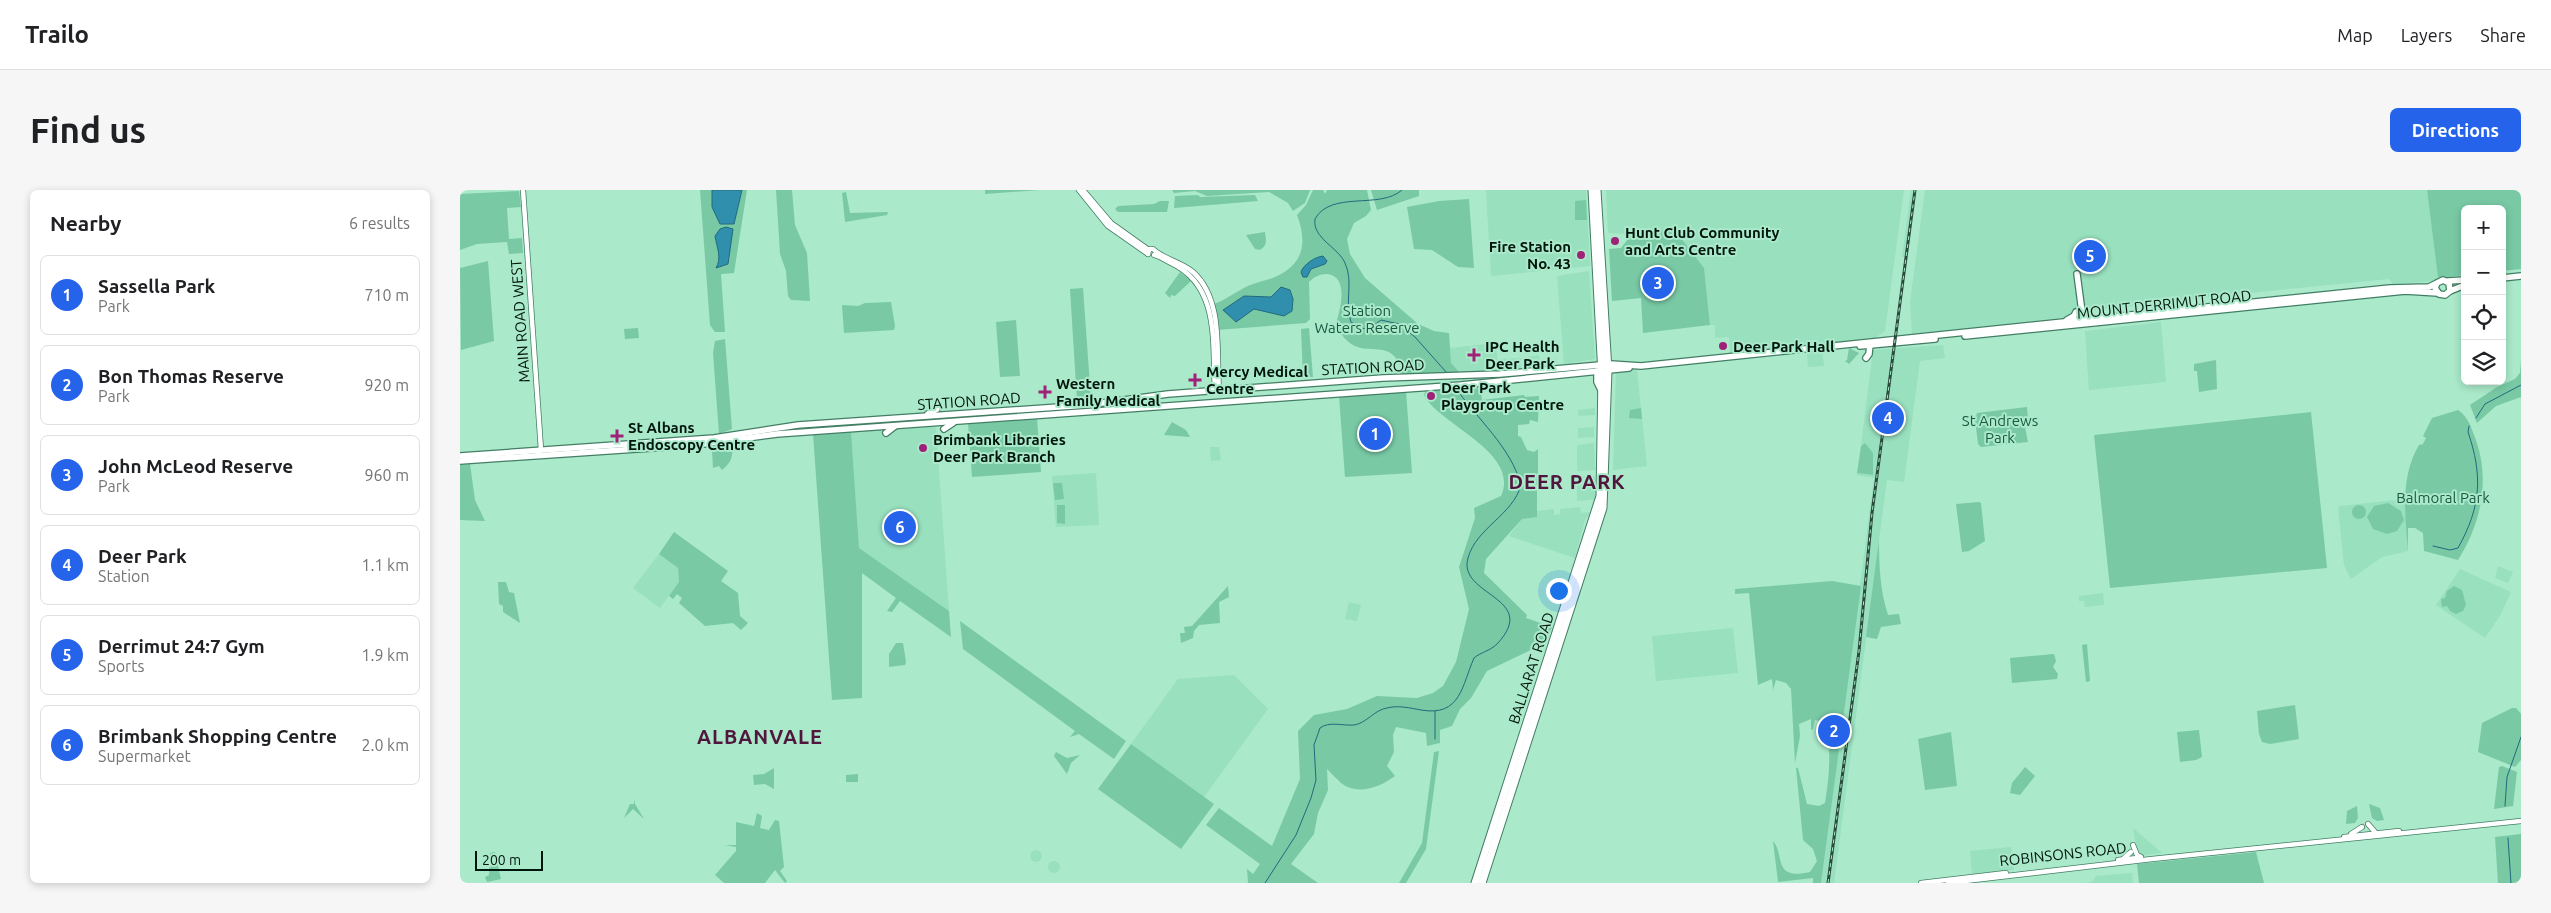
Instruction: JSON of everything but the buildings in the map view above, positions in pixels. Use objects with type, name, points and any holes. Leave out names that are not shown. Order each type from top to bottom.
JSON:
[{"type":"highway","name":"BALLARAT ROAD","points":[[1482,883],[1585,557],[1601,488],[1602,392],[1606,368],[1595,191]]},
{"type":"highway","name":"BALLARAT ROAD","points":[[1475,883],[1585,557],[1600,522],[1605,494],[1607,352],[1596,207]]},
{"type":"main road","name":"MAIN ROAD WEST","points":[[523,190],[542,453]]},
{"type":"main road","points":[[1079,190],[1108,226],[1190,272],[1203,284],[1212,304],[1220,390]]},
{"type":"main road","points":[[1083,190],[1111,223],[1152,252]]},
{"type":"main road","points":[[1190,272],[1200,286],[1210,309],[1220,390],[1218,402]]},
{"type":"main road","points":[[2077,274],[2082,312],[2089,319]]},
{"type":"main road","points":[[2506,278],[2521,276]]},
{"type":"main road","points":[[2461,280],[2443,280],[2437,283],[2438,293],[2445,295],[2461,287]]},
{"type":"main road","points":[[2448,281],[2451,287],[2450,291]]},
{"type":"main road","name":"MOUNT DERRIMUT ROAD","points":[[1933,338],[2161,311],[2390,288],[2427,287],[2437,283]]},
{"type":"main road","name":"MOUNT DERRIMUT ROAD","points":[[1891,342],[2405,291],[2438,293]]},
{"type":"main road","points":[[2161,311],[2166,316]]},
{"type":"main road","points":[[2023,326],[2068,320],[2076,312]]},
{"type":"main road","name":"STATION ROAD","points":[[629,447],[714,438],[798,425],[1087,405],[1156,395],[1420,377],[1500,377],[1639,366],[1840,345],[1891,342]]},
{"type":"main road","points":[[1866,358],[1870,344]]},
{"type":"main road","name":"STATION ROAD","points":[[474,458],[629,447],[715,444],[777,434],[883,429],[896,425],[1449,386],[1500,377],[1586,367],[1606,368]]},
{"type":"main road","points":[[1420,377],[1420,388]]},
{"type":"main road","points":[[921,416],[937,409]]},
{"type":"main road","points":[[883,429],[884,419]]},
{"type":"main road","points":[[944,429],[962,420]]},
{"type":"main road","points":[[460,456],[474,458]]},
{"type":"main road","points":[[460,461],[474,458]]},
{"type":"main road","name":"ROBINSONS ROAD","points":[[1948,883],[2521,820]]},
{"type":"main road","points":[[2368,824],[2371,830],[2378,832]]},
{"type":"main road","points":[[2348,836],[2362,827]]},
{"type":"main road","name":"ROBINSONS ROAD","points":[[2314,842],[2378,832],[2428,830]]},
{"type":"main road","points":[[2132,845],[2136,855],[2141,857]]},
{"type":"main road","points":[[2119,860],[2131,852]]},
{"type":"main road","name":"ROBINSONS ROAD","points":[[1921,883],[2141,857],[2209,853]]},
{"type":"main road","points":[[1976,883],[1981,879]]},
{"type":"shaded area","points":[[1486,190],[1586,190],[1590,266],[1491,276]]},
{"type":"shaded area","points":[[1606,190],[1904,190],[1885,331],[1875,338],[1730,353],[1729,337],[1715,338],[1715,325],[1710,325],[1704,268],[1674,229],[1628,234],[1608,233]]},
{"type":"shaded area","points":[[1911,190],[1916,190],[1907,257],[1902,257]]},
{"type":"shaded area","points":[[1925,190],[2427,190],[2438,278],[2433,281],[2393,284],[2389,279],[2259,292],[2095,310],[2068,317],[1912,334],[1910,302]]},
{"type":"shaded area","points":[[1589,271],[1595,359],[1564,364],[1557,276]]},
{"type":"shaded area","points":[[2161,322],[2166,382],[2089,390],[2085,331]]},
{"type":"shaded area","name":"IPC Health Deer Park","points":[[1496,343],[1498,370],[1459,372],[1451,363],[1450,348]]},
{"type":"shaded area","points":[[1943,345],[1945,358],[1920,361],[1904,482],[1887,480],[1834,883],[1821,883],[1874,478],[1857,475],[1857,473],[1873,475],[1866,443],[1861,446],[1873,350]]},
{"type":"shaded area","points":[[1822,350],[1824,366],[1808,367],[1807,352]]},
{"type":"shaded area","points":[[1539,355],[1540,361],[1557,359],[1557,363],[1527,366],[1527,357]]},
{"type":"shaded area","points":[[1521,358],[1521,368],[1500,370],[1501,359]]},
{"type":"shaded area","points":[[1637,370],[1647,466],[1613,470],[1616,373]]},
{"type":"shaded area","points":[[1595,408],[1595,415],[1578,416],[1578,410]]},
{"type":"shaded area","points":[[933,426],[936,428],[949,611],[859,548],[851,431]]},
{"type":"shaded area","points":[[1594,427],[1594,437],[1578,438],[1578,428]]},
{"type":"shaded area","points":[[1594,443],[1595,470],[1577,471],[1577,445]]},
{"type":"shaded area","points":[[1210,447],[1219,447],[1221,460],[1211,461]]},
{"type":"shaded area","points":[[1096,473],[1099,525],[1056,527],[1052,476]]},
{"type":"shaded area","points":[[1595,476],[1596,499],[1577,501],[1577,477]]},
{"type":"shaded area","points":[[2405,499],[2408,551],[2382,557],[2351,579],[2344,565],[2338,508],[2340,506]]},
{"type":"shaded area","points":[[1580,507],[1581,513],[1591,512],[1585,520],[1575,558],[1509,536],[1522,519],[1537,517],[1537,511],[1554,509],[1554,515],[1560,514],[1560,509]]},
{"type":"shaded area","points":[[659,554],[678,568],[679,582],[660,608],[633,588]]},
{"type":"shaded area","points":[[2498,566],[2513,572],[2508,583],[2495,578]]},
{"type":"shaded area","points":[[2460,569],[2511,592],[2501,614],[2485,638],[2436,605]]},
{"type":"shaded area","points":[[2103,593],[2104,605],[2085,607],[2084,601],[2079,601],[2079,596]]},
{"type":"shaded area","points":[[1349,602],[1361,605],[1357,621],[1345,619]]},
{"type":"shaded area","points":[[1733,628],[1738,673],[1656,681],[1652,636]]},
{"type":"shaded area","points":[[1234,675],[1268,709],[1204,797],[1131,744],[1178,679]]},
{"type":"shaded area","points":[[2133,828],[2162,853],[2144,855],[2137,852]]},
{"type":"shaded area","points":[[2011,847],[2014,870],[1972,874],[1970,851]]},
{"type":"shaded area","points":[[1034,850],[1038,850],[1042,856],[1038,862],[1034,862],[1030,858],[1030,854]]},
{"type":"shaded area","points":[[1052,861],[1056,861],[1060,867],[1056,873],[1052,873],[1048,869],[1048,865]]},
{"type":"shaded area","points":[[2132,873],[2133,883],[2084,883],[2092,882],[2096,876]]},
{"type":"green space","points":[[700,190],[747,190],[734,273],[721,274],[725,332],[715,332],[710,325]]},
{"type":"green space","points":[[776,190],[792,190],[795,225],[807,253],[810,301],[791,300],[788,296],[786,271],[780,254]]},
{"type":"green space","points":[[985,190],[1040,190],[985,194]]},
{"type":"green space","points":[[1172,190],[1310,190],[1305,203],[1293,211],[1288,203],[1269,192],[1207,196],[1195,191],[1174,193]]},
{"type":"green space","name":"Station Waters Reserve","points":[[1313,190],[1323,190],[1325,194],[1327,190],[1367,190],[1371,210],[1366,216],[1354,223],[1347,239],[1350,254],[1365,278],[1418,324],[1434,331],[1449,333],[1451,363],[1460,373],[1403,376],[1400,365],[1394,355],[1384,350],[1361,348],[1349,343],[1335,327],[1341,305],[1341,288],[1339,282],[1334,277],[1327,274],[1317,276],[1309,282],[1310,319],[1306,323],[1217,330],[1214,304],[1248,286],[1285,272],[1298,259],[1301,251],[1302,234],[1297,215],[1306,205]]},
{"type":"green space","points":[[1371,190],[1419,190],[1419,196],[1377,210]]},
{"type":"green space","points":[[2427,190],[2521,190],[2521,269],[2506,271],[2506,205],[2461,205],[2461,275],[2438,278]]},
{"type":"green space","points":[[519,191],[521,207],[507,208],[509,239],[522,238],[523,253],[509,254],[507,242],[477,244],[460,250],[460,194]]},
{"type":"green space","points":[[846,192],[850,213],[888,212],[887,215],[845,222],[842,193]]},
{"type":"green space","points":[[1198,195],[1200,197],[1255,195],[1258,201],[1174,208],[1175,196]]},
{"type":"green space","points":[[1469,199],[1474,268],[1458,267],[1432,250],[1414,249],[1407,207],[1439,201]]},
{"type":"green space","points":[[1586,200],[1587,220],[1575,220],[1575,201]]},
{"type":"green space","points":[[1160,201],[1169,201],[1167,212],[1118,212],[1115,209],[1118,206],[1154,204]]},
{"type":"green space","points":[[1674,229],[1704,268],[1710,325],[1643,333],[1641,298],[1612,301],[1609,249],[1621,248],[1628,239],[1628,234]]},
{"type":"green space","points":[[1265,232],[1266,242],[1264,246],[1260,250],[1255,249],[1246,235]]},
{"type":"green space","points":[[488,261],[494,341],[461,350],[460,268]]},
{"type":"green space","points":[[1180,272],[1191,281],[1175,296],[1171,295],[1170,298],[1165,293]]},
{"type":"green space","points":[[1083,288],[1091,400],[1077,401],[1070,289]]},
{"type":"green space","points":[[891,302],[894,330],[844,333],[842,305],[858,306],[865,303]]},
{"type":"green space","points":[[1016,320],[1020,376],[1000,377],[996,322]]},
{"type":"green space","points":[[638,328],[639,338],[625,339],[624,329]]},
{"type":"green space","points":[[1309,328],[1313,377],[1303,377],[1301,329]]},
{"type":"green space","points":[[725,339],[732,429],[719,434],[713,353],[715,341]]},
{"type":"green space","points":[[1849,348],[1859,353],[1849,364],[1845,361],[1847,360]]},
{"type":"green space","points":[[2216,360],[2217,389],[2199,392],[2197,371],[2194,371],[2194,364]]},
{"type":"green space","points":[[2521,360],[2521,397],[2496,406],[2477,423],[2470,405],[2497,387],[2506,385],[2506,383],[2515,379],[2520,373]]},
{"type":"green space","points":[[1480,385],[1482,400],[1524,395],[1525,397],[1539,396],[1538,422],[1530,420],[1529,424],[1518,425],[1518,436],[1521,437],[1527,450],[1534,452],[1538,449],[1538,475],[1553,474],[1553,480],[1537,482],[1537,517],[1522,519],[1486,559],[1484,573],[1527,615],[1526,618],[1552,627],[1545,643],[1487,671],[1471,698],[1460,709],[1452,726],[1440,730],[1440,743],[1427,746],[1426,733],[1396,727],[1393,735],[1394,752],[1387,766],[1395,776],[1383,784],[1369,788],[1354,789],[1341,783],[1327,769],[1328,790],[1318,813],[1314,834],[1291,864],[1318,883],[1248,883],[1247,869],[1253,874],[1260,864],[1206,825],[1219,808],[1272,846],[1300,779],[1298,731],[1314,715],[1347,709],[1377,696],[1417,698],[1433,693],[1443,686],[1456,662],[1469,609],[1459,567],[1475,518],[1474,508],[1501,496],[1504,480],[1500,466],[1489,453],[1476,440],[1432,406],[1424,395],[1426,390]]},
{"type":"green space","points":[[1406,391],[1412,473],[1345,477],[1339,396]]},
{"type":"green space","name":"St Andrews Park","points":[[2027,407],[2028,419],[2025,427],[2028,442],[1981,447],[1978,444],[1975,419],[1977,413]]},
{"type":"green space","points":[[1641,408],[1642,419],[1629,418],[1630,410]]},
{"type":"green space","name":"Balmoral Park","points":[[2458,410],[2468,421],[2474,435],[2482,467],[2483,483],[2478,515],[2473,530],[2458,560],[2424,551],[2423,533],[2415,528],[2408,528],[2408,551],[2405,496],[2406,483],[2413,457],[2419,445],[2423,444],[2426,438],[2423,436],[2432,418]]},
{"type":"green space","points":[[2311,412],[2327,568],[2110,588],[2094,435]]},
{"type":"green space","points":[[1037,418],[1041,472],[972,477],[968,423]]},
{"type":"green space","points":[[1172,422],[1186,430],[1190,437],[1164,435]]},
{"type":"green space","points":[[851,431],[859,548],[949,611],[951,637],[900,601],[892,612],[887,611],[896,598],[862,573],[862,698],[832,700],[813,434]]},
{"type":"green space","points":[[1865,443],[1873,453],[1873,475],[1857,473],[1861,446]]},
{"type":"green space","points":[[732,445],[732,456],[728,464],[722,470],[719,466],[713,468],[712,451]]},
{"type":"green space","points":[[470,464],[475,500],[485,521],[460,520],[460,465]]},
{"type":"green space","points":[[1053,483],[1062,483],[1064,499],[1055,500]]},
{"type":"green space","points":[[1981,503],[1985,541],[1969,551],[1962,552],[1956,504]]},
{"type":"green space","points":[[2388,503],[2401,511],[2404,520],[2397,531],[2387,534],[2373,529],[2367,517],[2374,506]]},
{"type":"green space","points":[[1057,505],[1065,505],[1065,524],[1057,523]]},
{"type":"green space","points":[[2359,505],[2364,507],[2366,512],[2364,517],[2359,519],[2354,517],[2352,512],[2354,507]]},
{"type":"green space","points":[[674,532],[728,571],[721,581],[738,593],[740,616],[748,623],[741,630],[733,623],[705,626],[679,603],[682,598],[677,594],[673,599],[669,596],[679,582],[678,568],[659,554]]},
{"type":"green space","points":[[1879,540],[1880,578],[1885,606],[1888,615],[1899,614],[1901,624],[1881,627],[1877,639],[1866,637]]},
{"type":"green space","points":[[1832,581],[1861,586],[1821,883],[1813,883],[1813,878],[1778,882],[1773,841],[1782,865],[1790,873],[1810,872],[1817,861],[1813,849],[1803,840],[1796,768],[1798,768],[1807,804],[1819,806],[1825,803],[1829,772],[1828,741],[1823,722],[1815,720],[1811,730],[1811,719],[1799,724],[1800,736],[1795,763],[1791,689],[1786,683],[1776,680],[1773,690],[1772,679],[1758,685],[1749,593],[1735,594],[1735,589]]},
{"type":"green space","points":[[498,582],[506,582],[509,592],[514,593],[520,623],[503,612],[503,606],[499,604]]},
{"type":"green space","points":[[1228,586],[1229,597],[1219,602],[1220,623],[1199,625],[1194,631],[1193,638],[1181,643],[1180,633],[1185,633],[1184,627],[1192,626]]},
{"type":"green space","points":[[2454,586],[2462,590],[2466,605],[2463,611],[2456,614],[2450,611],[2447,606],[2442,607],[2441,599],[2445,598],[2447,591]]},
{"type":"green space","points":[[960,621],[1126,741],[1114,759],[1079,734],[1070,737],[1075,731],[963,649]]},
{"type":"green space","points":[[896,643],[903,643],[906,662],[905,665],[889,667],[889,654]]},
{"type":"green space","points":[[2087,644],[2090,681],[2086,682],[2082,645]]},
{"type":"green space","points":[[2054,654],[2056,661],[2053,667],[2058,674],[2057,679],[2012,683],[2010,658]]},
{"type":"green space","points":[[2295,705],[2299,739],[2270,744],[2262,742],[2259,734],[2257,711]]},
{"type":"green space","points":[[2512,708],[2516,708],[2521,714],[2521,760],[2515,767],[2478,752],[2482,723]]},
{"type":"green space","points":[[2199,730],[2202,757],[2196,760],[2180,762],[2177,732]]},
{"type":"green space","points":[[1951,732],[1957,786],[1925,790],[1918,739]]},
{"type":"green space","points":[[1131,744],[1214,804],[1181,849],[1098,789]]},
{"type":"green space","points":[[1439,751],[1426,849],[1406,883],[1399,883],[1422,843],[1434,752]]},
{"type":"green space","points":[[1056,752],[1067,758],[1080,755],[1071,763],[1067,774],[1054,756]]},
{"type":"green space","points":[[2502,766],[2517,772],[2513,806],[2494,809],[2499,767]]},
{"type":"green space","points":[[2025,767],[2035,776],[2020,795],[2010,793],[2012,783]]},
{"type":"green space","points":[[774,768],[774,789],[765,784],[754,785],[753,775],[764,774]]},
{"type":"green space","points":[[858,774],[858,782],[846,782],[846,775]]},
{"type":"green space","points":[[635,798],[635,804],[644,819],[633,809],[624,818],[630,804],[634,804]]},
{"type":"green space","points":[[2369,804],[2380,808],[2384,820],[2377,821],[2372,818]]},
{"type":"green space","points":[[2357,806],[2358,818],[2355,823],[2346,824],[2347,811]]},
{"type":"green space","points":[[757,813],[762,816],[760,828],[769,830],[775,820],[779,821],[784,867],[780,871],[787,881],[785,883],[775,870],[765,883],[724,883],[715,875],[736,851],[736,847],[725,845],[736,845],[736,822],[754,826]]},
{"type":"green space","points":[[2521,834],[2521,883],[2498,883],[2495,837]]},
{"type":"green space","points":[[495,852],[501,879],[487,882],[485,877],[489,875],[490,853]]},
{"type":"green space","points":[[2256,852],[2264,883],[2139,883],[2137,864]]},
{"type":"water","points":[[712,190],[742,190],[734,224],[720,224],[712,207]]},
{"type":"water","points":[[726,227],[733,229],[728,264],[716,268],[719,257],[715,236],[720,229]]},
{"type":"water","points":[[1323,256],[1327,261],[1325,264],[1311,269],[1307,277],[1303,277],[1301,272],[1305,266],[1313,259]]},
{"type":"water","points":[[1281,287],[1290,290],[1293,299],[1292,311],[1284,316],[1254,309],[1236,322],[1223,310],[1244,296],[1271,297]]},
{"type":"waterway","points":[[1402,190],[1393,196],[1381,199],[1344,202],[1332,205],[1322,210],[1315,219],[1315,226],[1321,237],[1342,257],[1348,270],[1348,307],[1351,322],[1362,329],[1373,326],[1381,320],[1399,324],[1415,337],[1447,373]]},
{"type":"waterway","points":[[2476,418],[2485,404],[2521,385]]},
{"type":"waterway","points":[[1265,883],[1296,835],[1311,798],[1316,780],[1314,745],[1320,728],[1332,724],[1359,724],[1378,711],[1391,707],[1434,711],[1444,709],[1458,697],[1474,658],[1497,644],[1508,628],[1509,616],[1504,606],[1474,581],[1468,571],[1468,558],[1472,547],[1510,505],[1517,496],[1521,485],[1510,458],[1502,446],[1455,387]]},
{"type":"waterway","points":[[2433,546],[2450,550],[2458,548],[2471,519],[2475,505],[2477,477],[2476,463],[2468,432],[2469,426]]},
{"type":"waterway","points":[[1435,711],[1435,739]]},
{"type":"waterway","points":[[2505,806],[2507,777],[2521,737]]},
{"type":"waterway","points":[[2508,838],[2511,883]]},
{"type":"railway","points":[[1828,883],[1859,651],[1872,513],[1915,190]]},
{"type":"place","name":"Hunt Club Community and Arts Centre","points":[[1615,241]]},
{"type":"place","name":"Fire Station No. 43","points":[[1581,255]]},
{"type":"place","name":"Derrimut 24:7 Gym","points":[[2090,256]]},
{"type":"place","name":"John McLeod Reserve","points":[[1658,283]]},
{"type":"place","name":"Deer Park Hall","points":[[1723,346]]},
{"type":"place","name":"IPC Health Deer Park","points":[[1474,355]]},
{"type":"place","name":"Mercy Medical Centre","points":[[1195,380]]},
{"type":"place","name":"Western Family Medical","points":[[1045,392]]},
{"type":"place","name":"Deer Park Playgroup Centre","points":[[1431,396]]},
{"type":"place","name":"Deer Park","points":[[1888,418]]},
{"type":"place","name":"Sassella Park","points":[[1375,434]]},
{"type":"place","name":"St Albans Endoscopy Centre","points":[[617,436]]},
{"type":"place","name":"Brimbank Libraries Deer Park Branch","points":[[923,448]]},
{"type":"place","name":"Brimbank Shopping Centre","points":[[900,527]]},
{"type":"place","name":"Bon Thomas Reserve","points":[[1834,731]]},
{"type":"district","name":"DEER PARK","points":[[1567,481]]},
{"type":"district","name":"ALBANVALE","points":[[760,736]]}]
